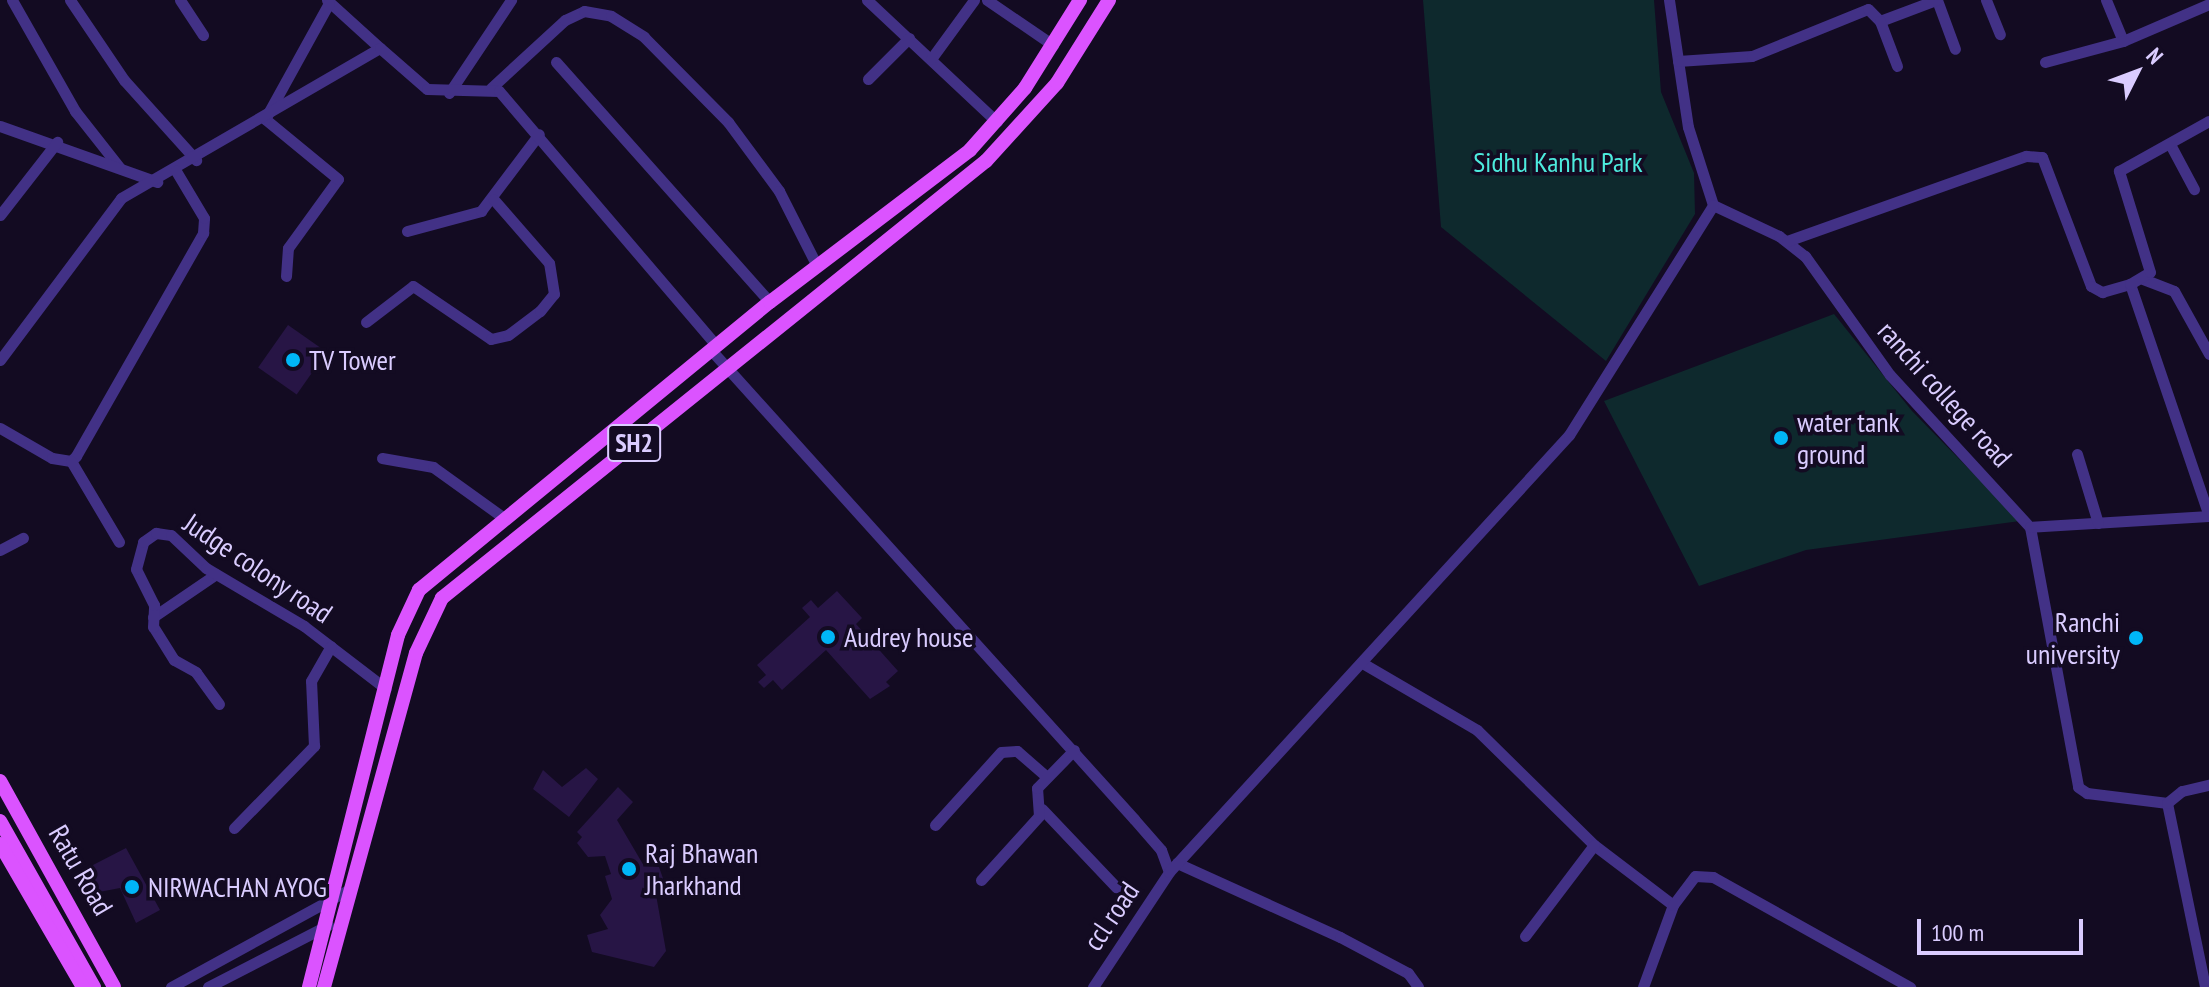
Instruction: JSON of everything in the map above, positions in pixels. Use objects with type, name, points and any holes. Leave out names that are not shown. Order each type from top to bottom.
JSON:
[{"type":"main road","name":"SH2","points":[[309,987],[398,635],[419,590],[770,302],[997,122],[1053,45],[1080,0]]},
{"type":"main road","name":"SH2","points":[[324,987],[432,611],[468,574],[996,152],[1057,83],[1109,0]]},
{"type":"main road","name":"Ratu Road","points":[[0,781],[114,987]]},
{"type":"main road","points":[[0,800],[106,987]]},
{"type":"main road","points":[[0,821],[94,987]]},
{"type":"main road","name":"Ratu Road","points":[[0,844],[83,987]]},
{"type":"street","points":[[12,0],[75,111],[120,168]]},
{"type":"street","points":[[70,0],[124,80],[196,160]]},
{"type":"street","points":[[180,0],[203,35]]},
{"type":"street","points":[[449,93],[511,0]]},
{"type":"street","points":[[867,0],[997,122]]},
{"type":"street","points":[[931,59],[974,0]]},
{"type":"street","points":[[987,0],[1053,45]]},
{"type":"street","points":[[1669,0],[1688,127],[1713,205]]},
{"type":"street","points":[[1880,21],[1936,0],[1955,49]]},
{"type":"street","points":[[1986,0],[2000,34]]},
{"type":"street","points":[[2106,0],[2123,41]]},
{"type":"street","points":[[265,119],[328,1],[427,89],[449,93],[491,88],[565,20],[584,11],[611,16],[644,37],[728,122],[779,191],[817,266]]},
{"type":"street","points":[[2045,62],[2123,41],[2209,4]]},
{"type":"street","points":[[1678,61],[1752,56],[1869,5],[1880,21],[1897,66]]},
{"type":"street","points":[[868,79],[909,38]]},
{"type":"street","points":[[0,360],[107,211],[380,48]]},
{"type":"street","points":[[556,62],[770,302]]},
{"type":"street","points":[[491,88],[539,134],[728,367],[1074,750],[1173,868],[1364,949],[1408,973],[1418,987]]},
{"type":"street","points":[[265,119],[338,179],[288,248],[286,276]]},
{"type":"street","points":[[2143,279],[2148,263],[2117,176],[2209,121]]},
{"type":"street","points":[[0,126],[57,142],[157,182]]},
{"type":"street","points":[[407,231],[476,214],[494,200],[539,134]]},
{"type":"street","points":[[0,215],[57,142]]},
{"type":"street","points":[[2171,146],[2194,189]]},
{"type":"street","points":[[1787,241],[2035,154],[2048,164],[2091,286],[2102,292],[2143,279],[2174,291],[2209,354]]},
{"type":"street","points":[[71,461],[203,233],[204,218],[176,171]]},
{"type":"street","points":[[366,322],[413,286],[491,339],[508,335],[540,311],[554,294],[549,263],[494,200]]},
{"type":"street","name":"ranchi college road","points":[[1713,205],[1787,241],[1805,256],[1897,384],[2030,527]]},
{"type":"street","name":"ccl road","points":[[1093,987],[1173,868],[1364,664],[1569,435],[1713,205]]},
{"type":"street","points":[[2130,284],[2209,516],[2030,527],[2074,779],[2087,793],[2167,803],[2182,791],[2209,785]]},
{"type":"street","points":[[0,428],[35,452],[71,461],[119,542]]},
{"type":"street","points":[[2077,454],[2098,523]]},
{"type":"street","points":[[382,458],[433,467],[504,518]]},
{"type":"street","name":"Judge colony road","points":[[219,704],[196,672],[174,660],[157,635],[154,605],[137,575],[147,538],[171,535],[216,574],[331,646],[386,689]]},
{"type":"street","points":[[0,550],[23,538]]},
{"type":"street","points":[[153,617],[216,574]]},
{"type":"street","points":[[234,828],[314,746],[311,681],[331,646]]},
{"type":"street","points":[[1364,664],[1477,730],[1594,845],[1673,905]]},
{"type":"street","points":[[1074,750],[1037,788],[1042,809],[1116,887]]},
{"type":"street","points":[[935,825],[1001,752],[1017,751],[1046,776]]},
{"type":"street","points":[[2167,803],[2205,987]]},
{"type":"street","points":[[981,880],[1042,809]]},
{"type":"street","points":[[1525,936],[1594,845]]},
{"type":"street","points":[[1643,987],[1673,905],[1695,876],[1713,877],[1910,987]]},
{"type":"street","points":[[171,987],[350,889]]},
{"type":"street","points":[[208,987],[343,917]]},
{"type":"green space","name":"Sidhu Kanhu Park","points":[[1423,0],[1654,0],[1661,92],[1694,173],[1695,214],[1606,361],[1441,227]]},
{"type":"green space","name":"water tank ground","points":[[1834,314],[1912,411],[2020,521],[1806,550],[1699,586],[1604,401]]},
{"type":"building","name":"TV Tower","points":[[288,325],[327,352],[297,395],[258,368]]},
{"type":"building","name":"Audrey house","points":[[837,591],[862,618],[856,624],[898,671],[886,682],[890,686],[870,699],[826,650],[782,690],[773,680],[764,688],[758,682],[766,675],[757,665],[810,617],[802,608],[811,600],[818,608]]},
{"type":"building","points":[[586,768],[598,779],[569,817],[533,789],[543,770],[562,787]]},
{"type":"building","name":"Raj Bhawan Jharkhand","points":[[618,787],[633,802],[617,820],[644,866],[659,867],[666,887],[655,889],[666,951],[654,967],[592,952],[587,935],[608,929],[600,915],[612,899],[605,876],[611,874],[605,856],[588,857],[577,843],[582,837],[577,832]]},
{"type":"building","name":"NIRWACHAN AYOG","points":[[126,848],[160,910],[136,923],[120,888],[99,892],[91,879],[93,865]]},
{"type":"place","name":"TV Tower","points":[[293,360]]},
{"type":"place","name":"water tank ground","points":[[1781,438]]},
{"type":"place","name":"Audrey house","points":[[828,637]]},
{"type":"place","name":"Ranchi university","points":[[2136,638]]},
{"type":"place","name":"Raj Bhawan Jharkhand","points":[[629,869]]},
{"type":"place","name":"NIRWACHAN AYOG","points":[[132,887]]}]
